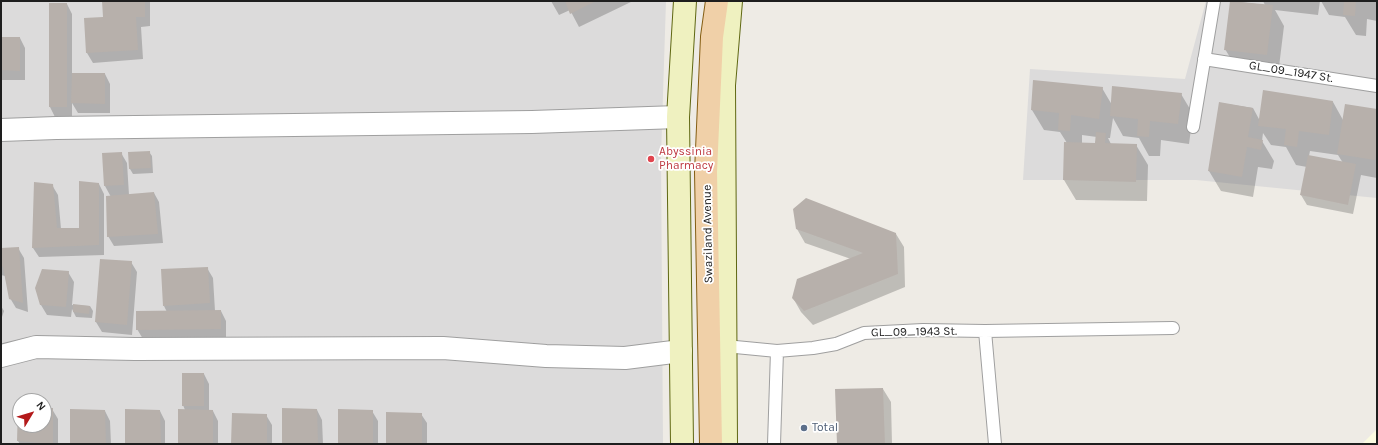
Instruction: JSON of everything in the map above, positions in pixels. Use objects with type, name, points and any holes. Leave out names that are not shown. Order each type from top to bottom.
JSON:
[{"type":"main road","points":[[682,444],[678,116],[685,1]]},
{"type":"main road","name":"Swaziland Avenue","points":[[697,444],[694,118],[696,62],[702,1]]},
{"type":"main road","name":"Swaziland Avenue","points":[[711,444],[706,165],[712,37],[717,1]]},
{"type":"main road","points":[[726,444],[724,85],[731,1]]},
{"type":"street","points":[[1,130],[96,127],[532,122],[678,116]]},
{"type":"street","points":[[1,356],[36,347],[135,350],[443,348],[546,356],[625,358],[681,351]]},
{"type":"lane","points":[[1193,127],[1214,1]]},
{"type":"lane","name":"GL_09_1947 St.","points":[[1204,59],[1377,86]]},
{"type":"lane","name":"GL_09_1943 St.","points":[[725,346],[777,351],[813,348],[836,344],[864,333],[923,330],[985,332],[1173,328]]},
{"type":"lane","points":[[985,332],[995,444]]},
{"type":"lane","points":[[774,444],[777,351]]},
{"type":"shaded area","points":[[1,1],[666,1],[661,156],[663,444],[1,444]]},
{"type":"shaded area","points":[[1206,1],[1377,1],[1377,198],[1196,180],[1023,180],[1030,69],[1185,79]]},
{"type":"shaded area","points":[[1377,429],[1377,444],[1362,444]]},
{"type":"building","points":[[102,1],[145,1],[145,17],[136,17],[138,50],[86,53],[84,18],[103,17]]},
{"type":"building","points":[[565,1],[596,1],[570,14]]},
{"type":"building","points":[[1230,1],[1273,5],[1267,55],[1224,50]]},
{"type":"building","points":[[1344,1],[1356,1],[1355,16],[1343,15]]},
{"type":"building","points":[[49,3],[67,3],[67,107],[49,107]]},
{"type":"building","points":[[1,37],[20,37],[20,71],[1,70]]},
{"type":"building","points":[[72,73],[105,73],[105,104],[71,103]]},
{"type":"building","points":[[1033,80],[1103,87],[1099,119],[1071,115],[1070,131],[1058,130],[1059,113],[1031,110]]},
{"type":"building","points":[[1112,86],[1182,93],[1178,124],[1150,121],[1149,137],[1137,136],[1138,119],[1110,116]]},
{"type":"building","points":[[1263,90],[1333,101],[1329,135],[1299,131],[1297,147],[1284,145],[1286,129],[1258,126]]},
{"type":"building","points":[[1219,102],[1253,108],[1248,137],[1263,140],[1261,150],[1247,147],[1242,177],[1208,171]]},
{"type":"building","points":[[1345,104],[1377,109],[1377,146],[1375,160],[1337,154]]},
{"type":"building","points":[[1096,132],[1106,133],[1105,143],[1137,144],[1136,182],[1063,180],[1064,142],[1095,143]]},
{"type":"building","points":[[150,151],[151,168],[129,169],[128,152]]},
{"type":"building","points":[[122,152],[124,185],[104,186],[102,153]]},
{"type":"building","points":[[1308,155],[1356,164],[1348,205],[1300,195]]},
{"type":"building","points":[[79,181],[99,183],[99,245],[32,248],[34,182],[53,184],[57,228],[79,228]]},
{"type":"building","points":[[154,192],[158,234],[107,237],[106,196]]},
{"type":"building","points":[[806,198],[896,233],[898,274],[804,311],[792,298],[797,279],[863,253],[796,229],[793,209]]},
{"type":"building","points":[[19,247],[23,303],[9,299],[3,267],[1,266],[1,248]]},
{"type":"building","points":[[100,259],[132,261],[127,325],[95,322]]},
{"type":"building","points":[[208,267],[210,303],[163,306],[161,269]]},
{"type":"building","points":[[42,269],[69,271],[66,307],[40,305],[35,288]]},
{"type":"building","points":[[73,304],[90,306],[89,314],[73,312]]},
{"type":"building","points":[[221,310],[221,329],[136,330],[136,311]]},
{"type":"building","points":[[182,373],[204,373],[204,406],[182,406]]},
{"type":"building","points":[[883,388],[885,444],[837,444],[835,389]]},
{"type":"building","points":[[53,408],[53,444],[17,441],[17,433],[52,433]]},
{"type":"building","points":[[282,408],[317,409],[318,444],[282,443]]},
{"type":"building","points":[[70,409],[105,410],[106,444],[70,443]]},
{"type":"building","points":[[125,409],[160,410],[161,444],[125,444]]},
{"type":"building","points":[[178,409],[213,410],[213,444],[178,443]]},
{"type":"building","points":[[338,409],[373,410],[373,444],[338,444]]},
{"type":"building","points":[[386,412],[422,413],[422,444],[386,444]]},
{"type":"building","points":[[232,413],[267,414],[267,444],[231,444]]},
{"type":"place","name":"Abyssinia Pharmacy","points":[[651,159]]},
{"type":"place","name":"Total","points":[[804,428]]}]
